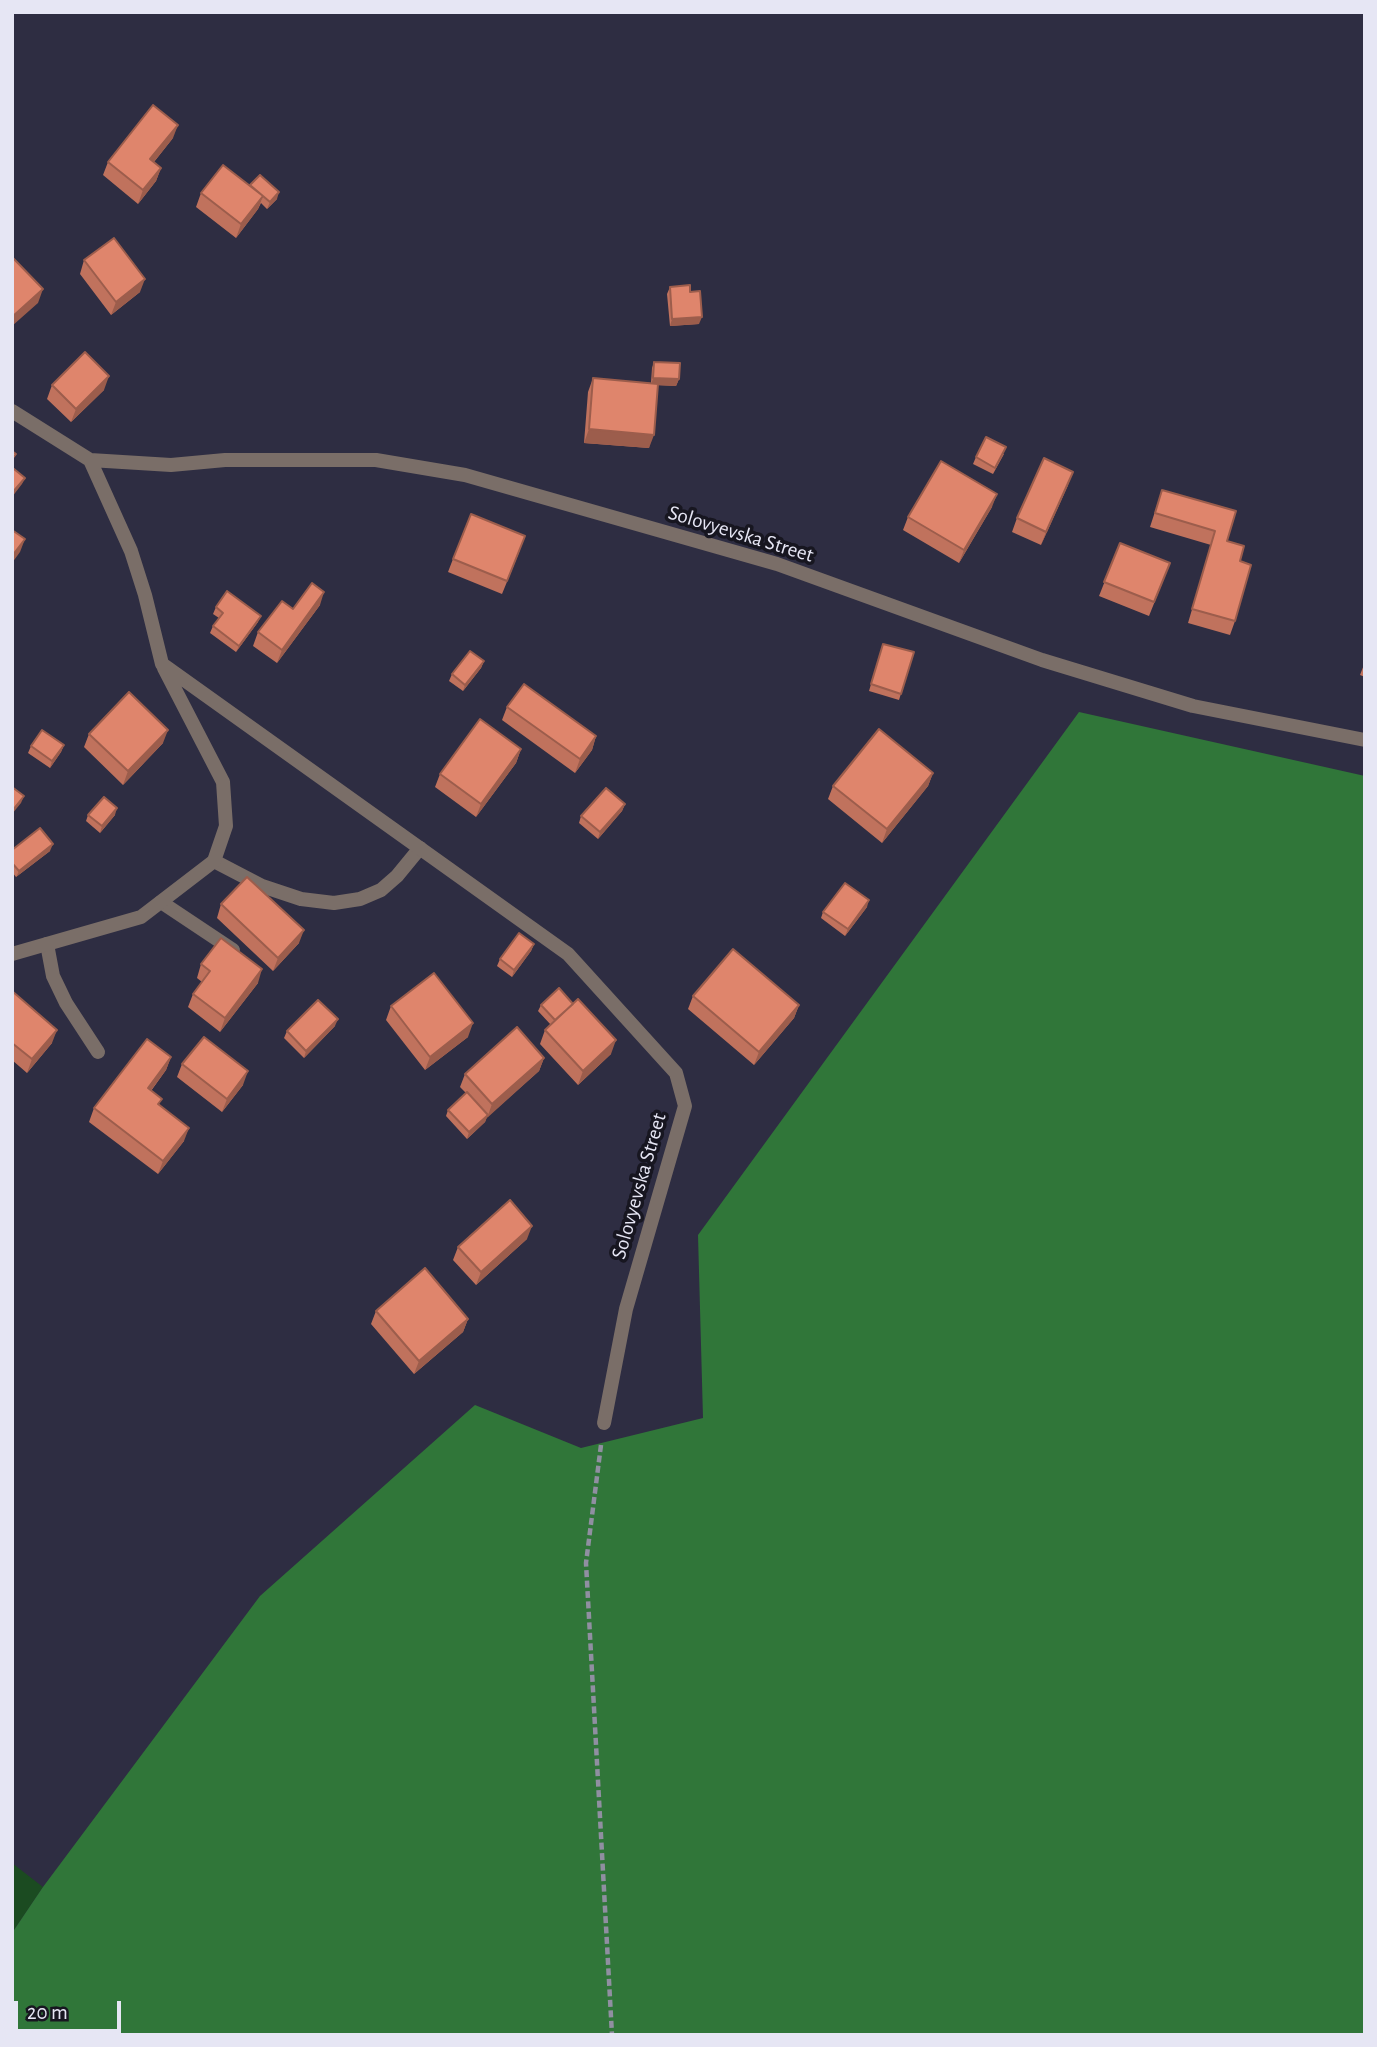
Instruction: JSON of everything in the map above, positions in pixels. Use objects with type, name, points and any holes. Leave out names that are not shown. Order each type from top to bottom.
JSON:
[{"type":"street","name":"Solovyevska Street","points":[[12,411],[90,460],[171,465],[225,460],[376,460],[465,475],[777,564],[1042,660],[1194,706],[1365,740]]},
{"type":"street","points":[[12,954],[141,917],[214,860],[226,826],[223,782],[162,664],[131,551],[90,460]]},
{"type":"street","name":"Solovyevska Street","points":[[162,664],[568,954],[676,1073],[685,1106],[626,1309],[604,1423]]},
{"type":"street","points":[[214,860],[262,886],[301,899],[334,903],[360,899],[381,890],[397,876],[420,848]]},
{"type":"street","points":[[160,902],[243,957]]},
{"type":"street","points":[[47,944],[53,976],[66,1003],[98,1052]]},
{"type":"path","points":[[604,1423],[586,1563],[612,2035]]},
{"type":"green space","points":[[1079,712],[1365,776],[1365,2035],[12,2035],[12,1933],[43,1887],[260,1596],[475,1405],[581,1448],[703,1418],[698,1235]]},
{"type":"green space","points":[[12,1863],[43,1887],[12,1933]]},
{"type":"building","points":[[153,105],[178,125],[150,159],[161,168],[143,190],[108,162]]},
{"type":"building","points":[[223,165],[263,196],[241,224],[201,193]]},
{"type":"building","points":[[260,175],[279,192],[270,202],[250,185]]},
{"type":"building","points":[[114,238],[145,279],[116,302],[84,260]]},
{"type":"building","points":[[12,257],[43,289],[12,317]]},
{"type":"building","points":[[690,285],[690,292],[700,291],[702,317],[672,319],[670,287]]},
{"type":"building","points":[[85,352],[109,376],[76,409],[52,385]]},
{"type":"building","points":[[654,362],[680,363],[679,379],[653,378]]},
{"type":"building","points":[[593,378],[658,384],[654,435],[589,429]]},
{"type":"building","points":[[986,437],[1006,447],[995,468],[976,457]]},
{"type":"building","points":[[1044,458],[1073,472],[1046,532],[1017,518]]},
{"type":"building","points":[[941,461],[997,494],[964,550],[908,517]]},
{"type":"building","points":[[14,469],[25,478],[12,493],[12,471]]},
{"type":"building","points":[[1162,490],[1236,511],[1227,541],[1244,546],[1240,561],[1251,565],[1235,621],[1192,609],[1215,531],[1155,513]]},
{"type":"building","points":[[471,514],[525,536],[507,581],[453,559]]},
{"type":"building","points":[[12,530],[25,539],[12,556]]},
{"type":"building","points":[[1120,543],[1170,563],[1154,602],[1104,582]]},
{"type":"building","points":[[312,583],[324,592],[282,650],[258,632],[282,601],[293,609]]},
{"type":"building","points":[[227,591],[261,616],[239,646],[213,626],[223,613],[216,607]]},
{"type":"building","points":[[883,644],[914,652],[901,694],[871,684]]},
{"type":"building","points":[[470,651],[484,661],[465,685],[452,674]]},
{"type":"building","points":[[524,684],[596,736],[580,759],[507,707]]},
{"type":"building","points":[[129,692],[168,730],[128,771],[89,734]]},
{"type":"building","points":[[480,719],[521,749],[481,804],[440,774]]},
{"type":"building","points":[[879,729],[933,773],[887,829],[833,786]]},
{"type":"building","points":[[42,730],[64,745],[52,761],[31,746]]},
{"type":"building","points":[[12,787],[24,796],[12,811]]},
{"type":"building","points":[[606,788],[625,804],[600,832],[581,816]]},
{"type":"building","points":[[104,797],[117,808],[102,826],[88,815]]},
{"type":"building","points":[[40,828],[53,844],[19,871],[12,863],[12,850]]},
{"type":"building","points":[[247,877],[304,930],[278,958],[221,904]]},
{"type":"building","points":[[845,883],[869,900],[848,929],[823,912]]},
{"type":"building","points":[[519,933],[534,944],[514,970],[500,959]]},
{"type":"building","points":[[221,938],[262,969],[225,1018],[193,994],[210,971],[201,964]]},
{"type":"building","points":[[733,949],[799,1005],[759,1052],[693,996]]},
{"type":"building","points":[[434,973],[473,1023],[430,1057],[391,1006]]},
{"type":"building","points":[[559,988],[573,1004],[555,1020],[541,1005]]},
{"type":"building","points":[[12,991],[57,1030],[32,1059],[12,1043]]},
{"type":"building","points":[[578,999],[616,1040],[583,1071],[545,1030]]},
{"type":"building","points":[[318,1000],[338,1019],[306,1051],[287,1031]]},
{"type":"building","points":[[517,1027],[544,1058],[492,1104],[465,1074]]},
{"type":"building","points":[[204,1037],[248,1071],[227,1099],[182,1064]]},
{"type":"building","points":[[147,1039],[171,1057],[148,1088],[162,1099],[158,1104],[189,1128],[163,1161],[94,1108]]},
{"type":"building","points":[[467,1092],[488,1115],[469,1132],[448,1110]]},
{"type":"building","points":[[510,1200],[532,1226],[481,1272],[458,1247]]},
{"type":"building","points":[[425,1268],[468,1319],[419,1361],[376,1311]]}]
